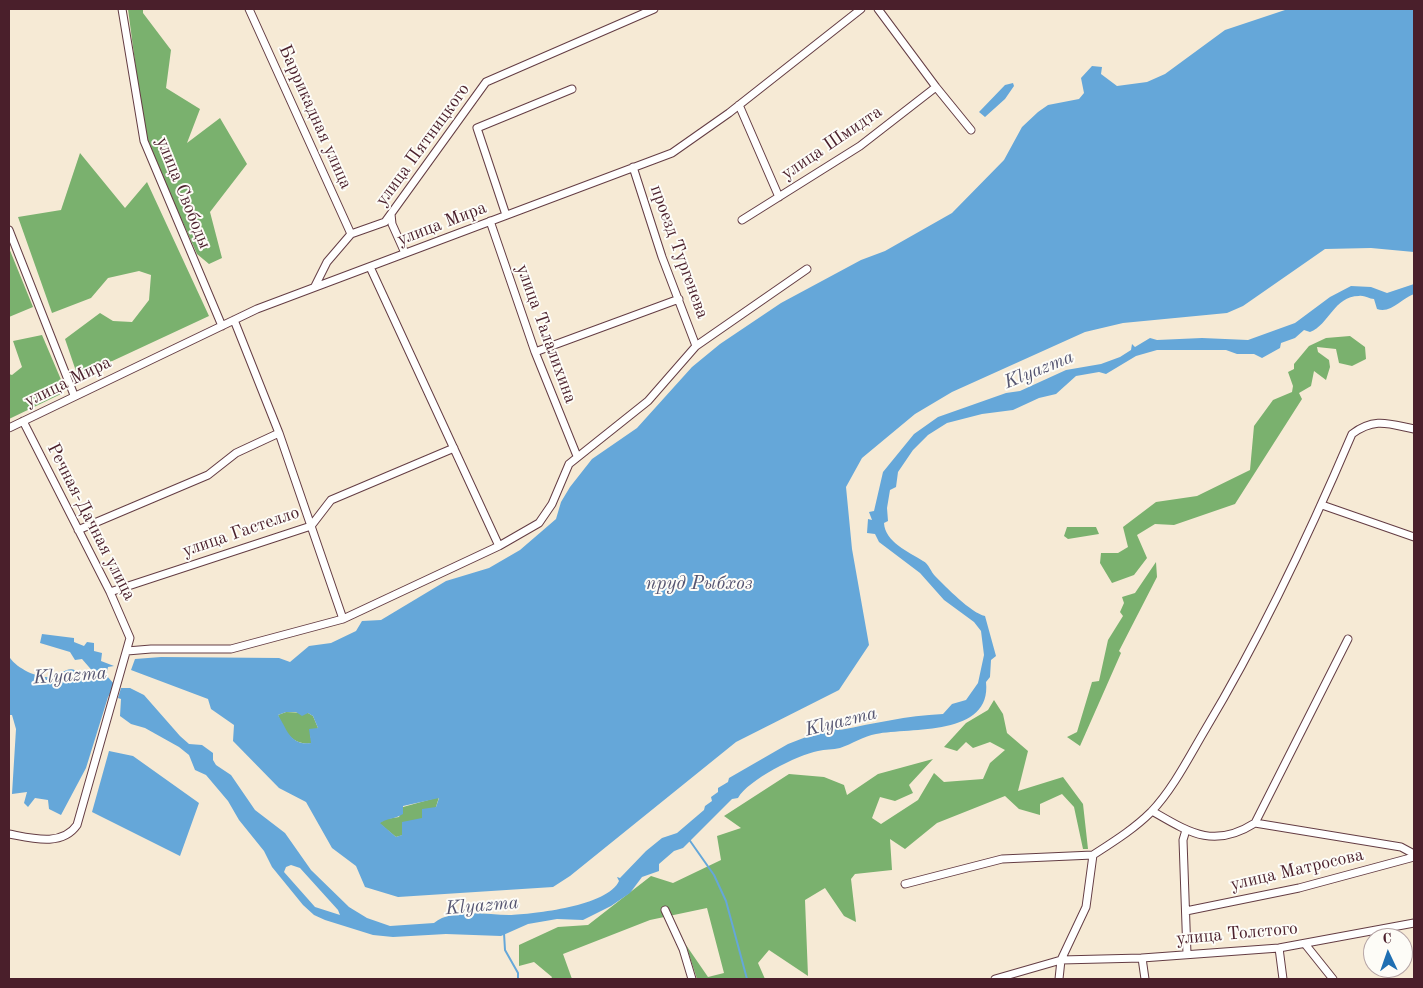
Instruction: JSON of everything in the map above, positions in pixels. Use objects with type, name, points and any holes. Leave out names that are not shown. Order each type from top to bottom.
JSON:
[{"type":"street","name":"улица Свободы","points":[[122,9],[144,141],[222,326]]},
{"type":"street","name":"Баррикадная улица","points":[[249,9],[351,234]]},
{"type":"street","name":"улица Пятницкого","points":[[351,234],[385,222],[486,82],[654,9]]},
{"type":"street","name":"улица Мира","points":[[9,428],[74,395],[234,320],[315,286],[370,267],[672,152],[739,105],[861,9]]},
{"type":"street","points":[[878,9],[936,87],[971,130]]},
{"type":"street","name":"улица Шмидта","points":[[742,220],[860,146],[936,87]]},
{"type":"street","points":[[506,215],[478,128],[572,89]]},
{"type":"street","points":[[739,105],[779,197]]},
{"type":"street","name":"проезд Тургенева","points":[[633,167],[662,257],[696,346]]},
{"type":"street","points":[[391,214],[392,224],[406,253]]},
{"type":"street","name":"улица Талалихина","points":[[490,221],[535,352],[576,456]]},
{"type":"street","points":[[9,230],[74,395]]},
{"type":"street","points":[[315,286],[327,262],[351,234]]},
{"type":"street","points":[[370,267],[499,546]]},
{"type":"street","points":[[9,834],[36,839],[58,839],[72,833],[77,825],[127,652],[151,649],[230,649],[343,619],[499,546],[539,523],[552,504],[568,464],[648,401],[696,346],[807,269]]},
{"type":"street","points":[[535,352],[679,299]]},
{"type":"street","points":[[234,320],[279,434],[343,619]]},
{"type":"street","name":"Речная-Дачная улица","points":[[24,421],[110,592],[130,638],[127,652]]},
{"type":"street","points":[[905,884],[1002,859],[1093,855],[1124,835],[1152,811],[1179,774],[1235,680],[1322,505],[1352,434],[1364,425],[1378,422],[1414,429]]},
{"type":"street","points":[[78,530],[208,475],[236,453],[279,434]]},
{"type":"street","name":"улица Гастелло","points":[[110,592],[311,526],[331,500],[454,448]]},
{"type":"street","points":[[1322,505],[1414,537]]},
{"type":"street","points":[[1152,811],[1186,830],[1215,838],[1237,834],[1256,823],[1348,639]]},
{"type":"street","points":[[1256,823],[1401,846],[1414,855]]},
{"type":"street","points":[[1186,830],[1182,840],[1187,954]]},
{"type":"street","points":[[1059,979],[1061,960],[1086,907],[1093,855]]},
{"type":"street","name":"улица Матросова","points":[[1186,911],[1299,888],[1414,855]]},
{"type":"street","points":[[665,910],[683,949],[692,979]]},
{"type":"street","name":"улица Толстого","points":[[995,979],[1061,960],[1142,958],[1279,948],[1414,924]]},
{"type":"street","points":[[1305,944],[1334,979]]},
{"type":"street","points":[[1279,948],[1282,979]]},
{"type":"street","points":[[1142,958],[1145,979]]},
{"type":"green space","points":[[128,9],[143,9],[143,13],[171,50],[166,88],[200,109],[187,143],[220,118],[247,164],[210,212],[222,258],[209,264],[197,254],[145,138]]},
{"type":"green space","points":[[80,153],[125,208],[147,182],[209,316],[78,377],[65,339],[100,313],[113,321],[132,322],[149,300],[151,275],[139,271],[108,278],[91,298],[52,313],[18,217],[61,210]]},
{"type":"green space","points":[[9,248],[33,307],[9,317]]},
{"type":"green space","points":[[42,335],[62,382],[61,394],[9,419],[9,374],[12,375],[22,367],[13,341]]},
{"type":"green space","points":[[1350,336],[1365,347],[1366,359],[1352,366],[1339,363],[1336,349],[1317,347],[1318,352],[1329,360],[1330,367],[1326,380],[1314,371],[1311,386],[1299,393],[1302,399],[1235,504],[1174,525],[1155,524],[1137,535],[1147,558],[1134,575],[1112,583],[1100,563],[1101,553],[1118,553],[1128,547],[1123,527],[1156,502],[1197,496],[1250,470],[1254,426],[1273,400],[1292,392],[1293,386],[1288,372],[1294,369],[1294,364],[1309,346],[1326,338]]},
{"type":"green space","points":[[1067,527],[1096,527],[1099,534],[1068,539],[1064,536]]},
{"type":"green space","points":[[1156,562],[1157,577],[1119,651],[1121,653],[1080,746],[1067,737],[1077,732],[1092,682],[1099,681],[1108,640],[1123,616],[1120,612],[1124,603],[1122,597],[1135,593]]},
{"type":"green space","points":[[994,700],[1003,714],[1007,733],[1028,751],[1018,791],[1063,777],[1083,804],[1088,849],[1083,849],[1074,807],[1062,794],[1040,804],[1040,815],[1019,809],[1005,796],[937,823],[905,849],[890,839],[892,870],[855,874],[851,879],[856,922],[844,916],[825,888],[805,900],[808,976],[769,950],[758,963],[765,979],[697,979],[686,945],[708,977],[724,973],[707,908],[650,920],[563,954],[572,979],[551,979],[552,977],[534,962],[519,966],[519,945],[558,927],[588,925],[651,876],[673,883],[721,860],[717,836],[741,828],[724,816],[789,774],[824,777],[844,785],[847,795],[878,774],[933,759],[909,785],[913,793],[895,801],[880,797],[872,818],[881,824],[918,800],[934,773],[944,782],[983,779],[990,763],[1005,750],[990,742],[973,748],[966,742],[957,751],[944,747],[966,723],[988,710]]},
{"type":"green space","points":[[286,712],[308,713],[313,716],[318,728],[310,734],[312,743],[294,740],[286,732],[278,715]]},
{"type":"green space","points":[[439,797],[436,807],[403,835],[396,837],[379,823],[386,819],[399,817],[403,807]]},
{"type":"water","name":"пруд Рыбхоз","points":[[1288,9],[1414,9],[1414,252],[1371,248],[1325,249],[1243,306],[1227,313],[1123,323],[1085,332],[952,392],[915,414],[862,458],[846,487],[852,549],[869,645],[839,690],[736,742],[570,876],[553,887],[398,897],[365,887],[356,866],[332,848],[306,802],[279,788],[233,741],[234,725],[211,709],[208,699],[131,670],[135,659],[161,657],[279,658],[290,662],[309,646],[331,643],[356,631],[362,621],[381,620],[446,581],[489,568],[520,550],[556,519],[561,502],[570,487],[592,459],[637,428],[692,367],[720,344],[781,303],[861,260],[885,251],[952,213],[1004,160],[1022,127],[1038,112],[1048,105],[1079,99],[1084,93],[1081,78],[1092,66],[1102,67],[1101,74],[1117,86],[1147,82],[1165,74],[1225,30]],"holes":[[[286,712],[296,712],[302,716],[308,713],[313,716],[318,728],[309,729],[311,743],[298,742],[290,735],[278,715]],[[439,798],[436,807],[422,809],[422,818],[402,822],[402,835],[396,837],[380,823],[403,814],[403,806]]]},
{"type":"water","points":[[1013,83],[1014,86],[1005,99],[985,117],[979,112],[1005,85]]},
{"type":"water","points":[[1414,284],[1414,294],[1392,308],[1377,309],[1374,299],[1363,296],[1350,297],[1343,301],[1317,328],[1310,332],[1304,330],[1295,338],[1281,343],[1280,348],[1262,358],[1254,354],[1237,354],[1226,350],[1157,350],[1136,356],[1106,374],[1099,372],[1076,376],[1056,394],[1039,398],[1013,410],[982,414],[947,423],[928,435],[913,450],[898,472],[896,487],[890,490],[887,508],[888,521],[884,523],[885,530],[893,541],[925,562],[935,576],[959,599],[979,614],[985,616],[996,656],[991,660],[990,677],[986,682],[984,700],[976,712],[963,721],[946,726],[871,735],[840,748],[809,753],[774,769],[743,791],[738,798],[732,799],[683,848],[674,851],[659,864],[659,871],[642,877],[630,893],[611,906],[583,920],[557,919],[528,924],[501,936],[446,934],[393,937],[373,935],[325,920],[314,915],[303,905],[272,867],[264,851],[239,820],[228,801],[206,775],[195,770],[189,755],[179,747],[145,728],[131,724],[120,716],[121,699],[118,698],[121,688],[130,688],[144,695],[189,744],[202,745],[213,753],[213,760],[216,765],[231,775],[255,810],[285,833],[311,870],[349,907],[367,918],[390,926],[434,923],[450,915],[520,914],[569,907],[601,897],[612,890],[619,881],[617,877],[620,878],[646,851],[662,838],[677,833],[704,810],[705,806],[712,801],[711,797],[718,792],[718,788],[728,782],[729,778],[788,744],[819,732],[834,730],[836,727],[841,726],[840,730],[903,718],[943,714],[952,704],[966,700],[978,683],[984,655],[981,631],[974,622],[944,600],[920,573],[879,542],[875,534],[867,533],[868,519],[872,520],[869,512],[874,511],[883,472],[914,434],[938,417],[1006,393],[1020,391],[1066,370],[1101,364],[1120,357],[1131,350],[1132,344],[1135,347],[1150,338],[1157,340],[1202,338],[1248,340],[1295,323],[1330,297],[1351,286],[1371,287],[1387,293]],"holes":[[[291,865],[300,868],[338,910],[340,915],[315,907],[284,872],[286,867]]]},
{"type":"water","name":"Klyazma","points":[[42,634],[74,638],[74,642],[84,646],[87,642],[94,643],[94,651],[102,653],[101,661],[114,666],[108,667],[106,675],[115,685],[108,697],[86,768],[61,815],[49,809],[48,800],[35,798],[28,807],[24,803],[27,792],[12,794],[16,729],[12,715],[9,715],[9,656],[21,668],[40,676],[56,676],[70,669],[83,676],[95,674],[82,659],[75,660],[70,652],[40,643]]},
{"type":"water","points":[[109,751],[133,756],[199,803],[180,856],[92,812]]},
{"type":"waterway","points":[[688,838],[714,875],[726,901],[747,979]]},
{"type":"waterway","points":[[504,933],[505,950],[518,973],[518,979]]}]
